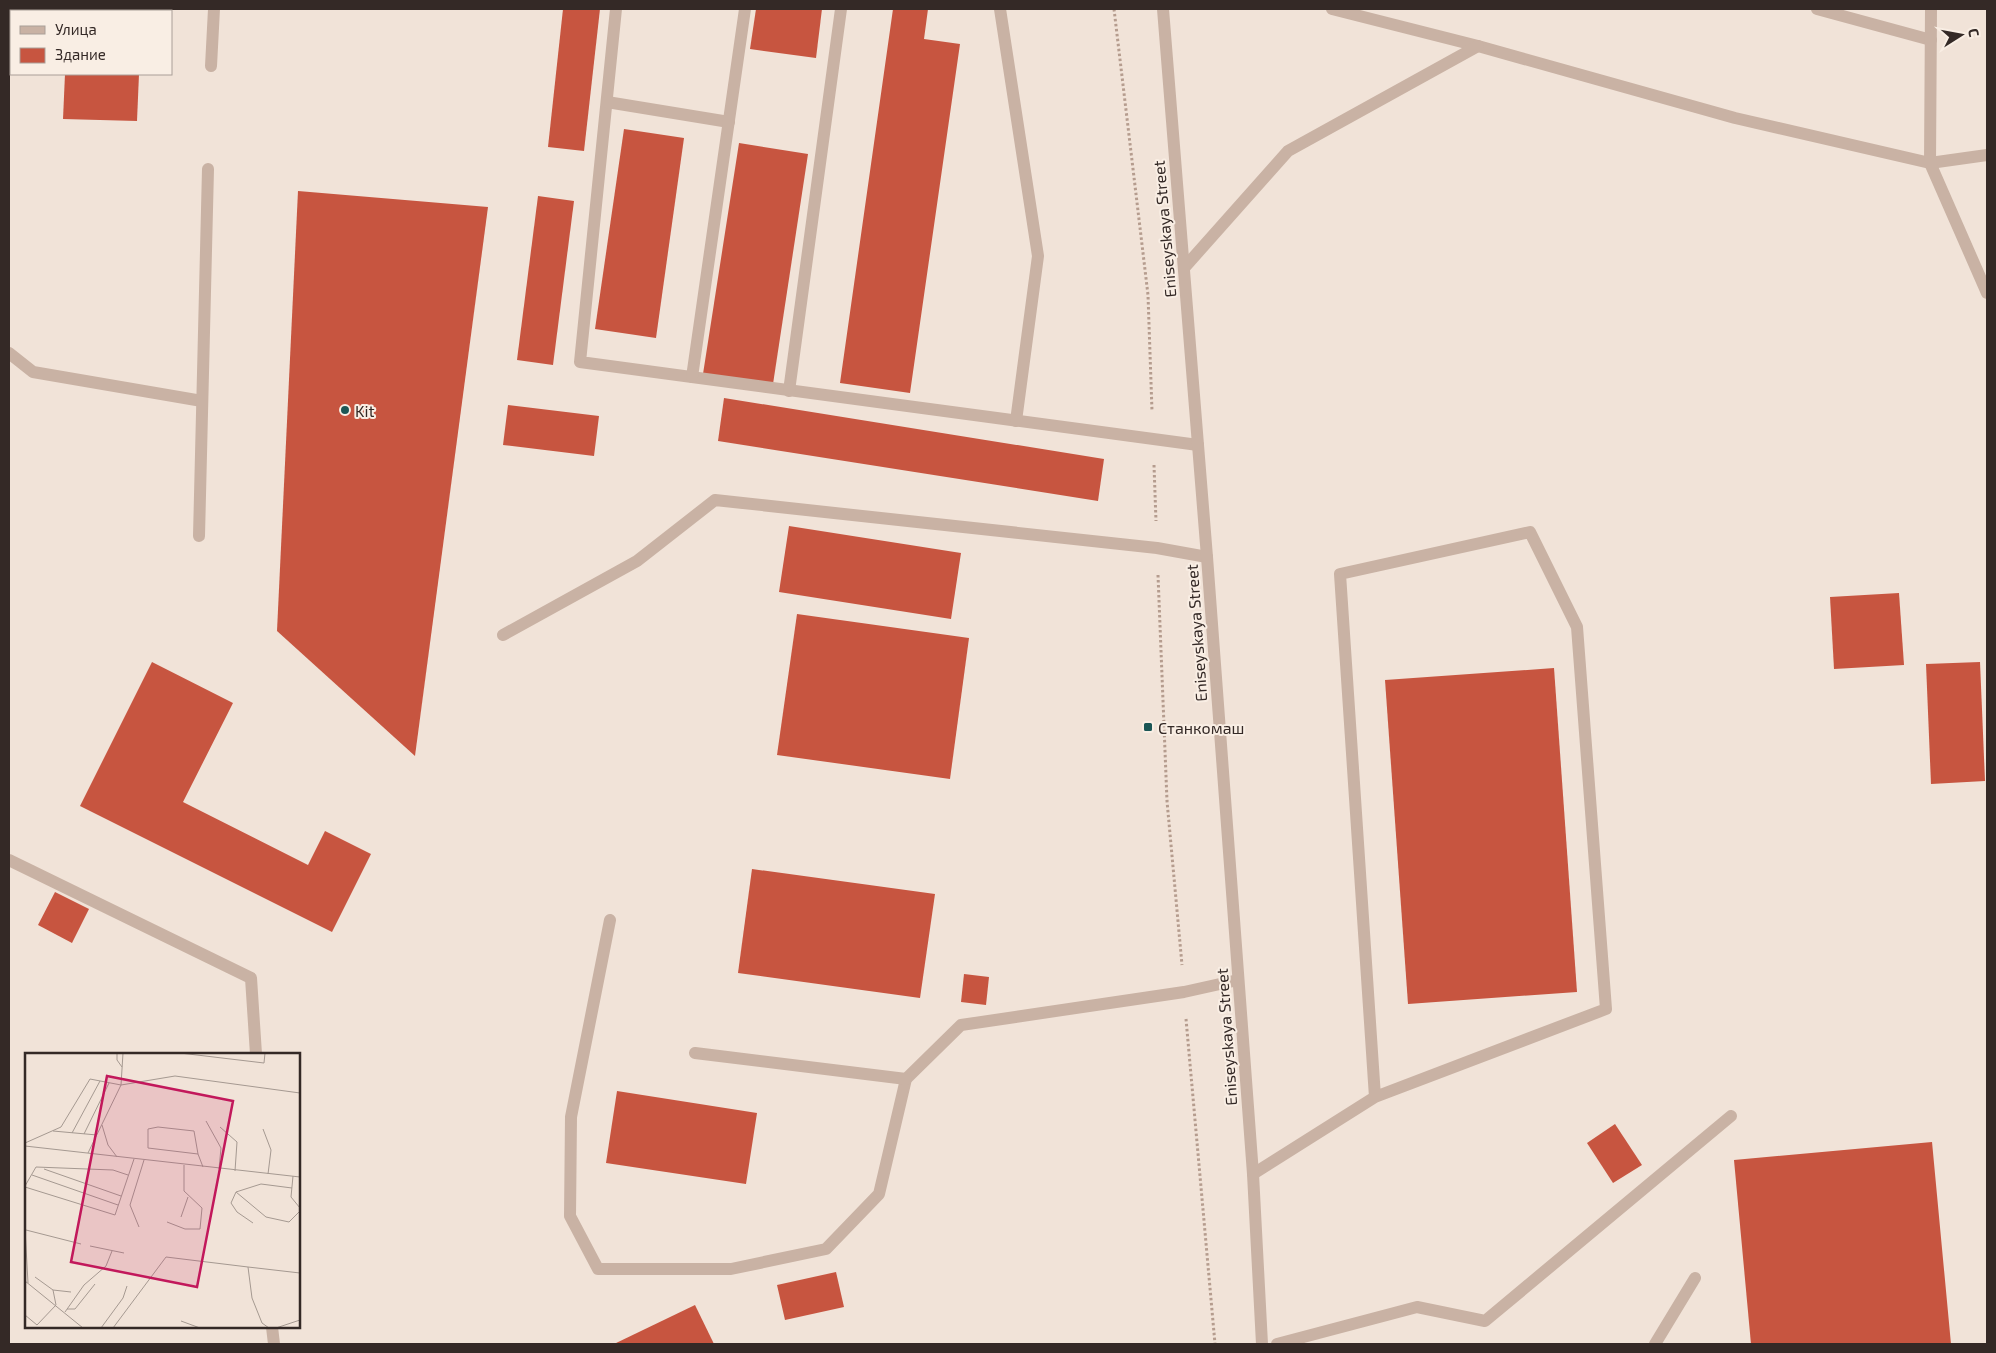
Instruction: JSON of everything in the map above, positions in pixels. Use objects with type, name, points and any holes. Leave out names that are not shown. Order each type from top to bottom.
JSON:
[{"type":"street","points":[[211,66],[214,9]]},
{"type":"street","points":[[616,9],[580,362],[1153,440],[1198,444]]},
{"type":"street","points":[[692,377],[744,9]]},
{"type":"street","points":[[789,390],[841,9]]},
{"type":"street","points":[[1000,9],[1038,256],[1016,421]]},
{"type":"street","name":"Eniseyskaya Street","points":[[1163,9],[1207,557],[1253,1174],[1262,1344]]},
{"type":"street","points":[[1332,9],[1366,13],[1735,118],[1930,163],[1987,155]]},
{"type":"street","points":[[1817,9],[1931,40]]},
{"type":"street","points":[[1930,9],[1930,163],[1987,293]]},
{"type":"street","points":[[1184,268],[1288,151],[1478,46]]},
{"type":"street","points":[[606,102],[729,122]]},
{"type":"street","points":[[199,536],[208,169]]},
{"type":"street","points":[[9,353],[33,372],[202,401]]},
{"type":"street","points":[[503,635],[637,561],[715,500],[1157,548],[1207,557]]},
{"type":"street","points":[[1253,1174],[1375,1097],[1606,1009],[1577,628],[1530,532],[1340,574],[1375,1097]]},
{"type":"street","points":[[9,860],[251,978],[256,1053]]},
{"type":"street","points":[[610,920],[571,1117],[570,1216],[598,1269],[731,1269],[826,1249],[879,1194],[906,1079],[961,1025],[1184,992],[1238,980]]},
{"type":"street","points":[[695,1053],[906,1079]]},
{"type":"street","points":[[1277,1344],[1416,1307],[1485,1321],[1731,1116]]},
{"type":"street","points":[[1654,1344],[1695,1278]]},
{"type":"street","points":[[272,1328],[274,1344]]},
{"type":"path","points":[[1114,9],[1148,295],[1167,802],[1215,1344]]},
{"type":"building","points":[[67,9],[141,9],[141,10]]},
{"type":"building","points":[[563,9],[600,9],[584,151],[548,147]]},
{"type":"building","points":[[756,9],[822,9],[816,58],[750,49]]},
{"type":"building","points":[[893,9],[928,9],[924,39],[960,44],[910,393],[840,383]]},
{"type":"building","points":[[65,75],[139,75],[137,121],[63,119]]},
{"type":"building","points":[[624,129],[684,138],[656,338],[595,329]]},
{"type":"building","points":[[739,143],[808,154],[773,384],[703,374]]},
{"type":"building","points":[[298,191],[488,207],[415,756],[277,631]]},
{"type":"building","points":[[538,196],[574,201],[553,365],[517,360]]},
{"type":"building","points":[[724,398],[1104,459],[1098,501],[718,441]]},
{"type":"building","points":[[508,405],[599,416],[594,456],[503,445]]},
{"type":"building","points":[[789,526],[961,553],[951,619],[779,592]]},
{"type":"building","points":[[1899,593],[1904,665],[1834,669],[1830,597]]},
{"type":"building","points":[[797,614],[969,638],[950,779],[777,755]]},
{"type":"building","points":[[152,662],[233,703],[183,802],[308,865],[325,831],[371,854],[332,932],[80,806]]},
{"type":"building","points":[[1980,662],[1985,781],[1931,784],[1926,664]]},
{"type":"building","points":[[1554,668],[1577,992],[1408,1004],[1385,680]]},
{"type":"building","points":[[752,869],[935,894],[920,998],[738,973]]},
{"type":"building","points":[[55,892],[89,909],[72,943],[38,925]]},
{"type":"building","points":[[964,974],[989,977],[986,1005],[961,1002]]},
{"type":"building","points":[[617,1091],[757,1113],[746,1184],[606,1163]]},
{"type":"building","points":[[1615,1124],[1642,1165],[1613,1183],[1587,1143]]},
{"type":"building","points":[[1932,1142],[1951,1344],[1751,1344],[1734,1160]]},
{"type":"building","points":[[836,1272],[844,1307],[785,1320],[777,1285]]},
{"type":"building","points":[[695,1305],[714,1344],[614,1344]]},
{"type":"place","name":"Kit","points":[[345,410]]},
{"type":"place","name":"Станкомаш","points":[[1148,727]]}]
